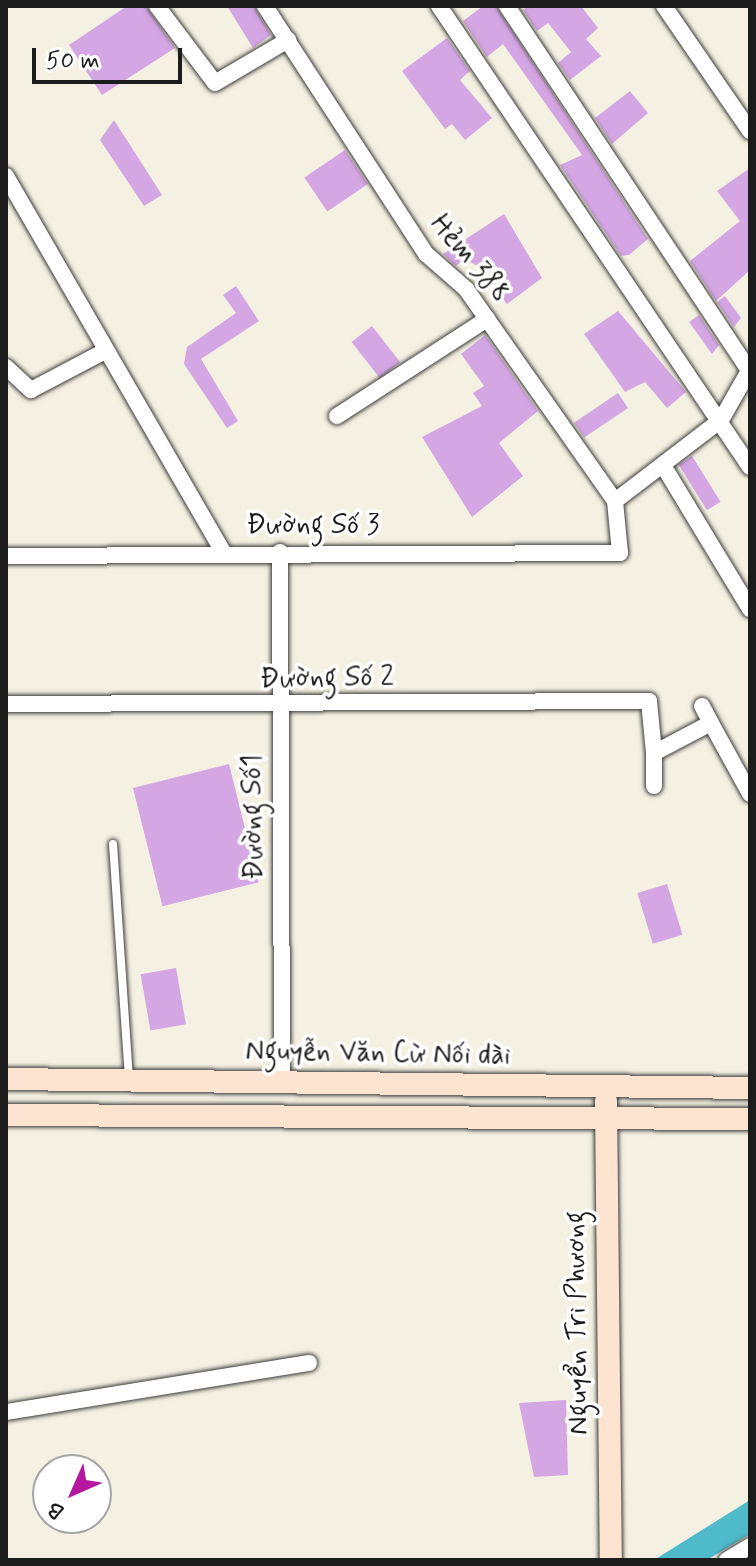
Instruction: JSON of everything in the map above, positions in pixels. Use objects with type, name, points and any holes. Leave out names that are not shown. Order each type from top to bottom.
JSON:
[{"type":"main road","name":"Nguyễn Văn Cừ Nối dài","points":[[6,1079],[750,1088]]},
{"type":"main road","name":"Nguyển Tri Phương","points":[[606,1086],[611,1560]]},
{"type":"main road","points":[[6,1115],[750,1119]]},
{"type":"street","points":[[157,6],[215,83],[288,40]]},
{"type":"street","name":"Hẻm 388","points":[[265,6],[426,254],[460,281],[615,501],[620,553]]},
{"type":"street","points":[[439,6],[750,467]]},
{"type":"street","points":[[507,6],[749,370],[721,420],[664,467],[615,501]]},
{"type":"street","points":[[664,6],[750,131]]},
{"type":"street","points":[[6,176],[223,552]]},
{"type":"street","points":[[337,416],[487,319]]},
{"type":"street","points":[[6,367],[31,390],[105,351]]},
{"type":"street","points":[[664,467],[750,609]]},
{"type":"street","name":"Đường Số 3","points":[[6,556],[223,552],[620,553]]},
{"type":"street","name":"Đường Số1","points":[[280,552],[282,1083]]},
{"type":"street","name":"Đường Số 2","points":[[6,704],[279,706],[649,701],[654,753]]},
{"type":"street","points":[[702,706],[750,794]]},
{"type":"street","points":[[654,786],[654,753],[711,723]]},
{"type":"street","points":[[6,1412],[309,1363]]},
{"type":"street","points":[[727,1560],[750,1546]]},
{"type":"lane","points":[[113,844],[129,1081]]},
{"type":"water","points":[[750,1500],[750,1534],[707,1560],[654,1560]]},
{"type":"building","points":[[127,6],[146,6],[175,48],[102,95],[69,45]]},
{"type":"building","points":[[227,6],[254,6],[271,35],[253,48]]},
{"type":"building","points":[[483,6],[496,6],[648,239],[629,255],[621,256],[560,165],[582,155],[503,44],[487,57],[463,21]]},
{"type":"building","points":[[528,6],[581,6],[598,28],[586,39],[601,56],[570,80],[558,63],[571,52],[548,23],[537,31],[523,10]]},
{"type":"building","points":[[447,38],[470,71],[460,80],[492,118],[465,140],[452,124],[445,129],[402,71]]},
{"type":"building","points":[[630,91],[648,113],[612,144],[595,118]]},
{"type":"building","points":[[114,120],[162,195],[144,206],[100,140]]},
{"type":"building","points":[[345,150],[368,184],[327,211],[304,177]]},
{"type":"building","points":[[750,168],[750,270],[716,301],[690,261],[740,221],[717,191]]},
{"type":"building","points":[[504,214],[542,278],[507,304],[495,288],[506,280],[464,259],[456,266],[443,254]]},
{"type":"building","points":[[236,286],[259,321],[201,359],[238,421],[227,428],[184,364],[187,347],[236,313],[223,295]]},
{"type":"building","points":[[725,296],[741,318],[734,327],[717,302]]},
{"type":"building","points":[[618,311],[686,392],[667,408],[645,382],[625,392],[584,334]]},
{"type":"building","points":[[699,315],[719,345],[712,354],[689,322]]},
{"type":"building","points":[[372,326],[400,362],[380,378],[352,342]]},
{"type":"building","points":[[485,335],[538,411],[499,443],[523,476],[472,517],[422,437],[482,406],[473,393],[484,386],[461,354]]},
{"type":"building","points":[[618,393],[628,408],[584,438],[574,423]]},
{"type":"building","points":[[692,456],[721,502],[707,510],[678,464]]},
{"type":"building","points":[[229,764],[259,882],[162,906],[133,788]]},
{"type":"building","points":[[667,884],[682,935],[653,944],[637,893]]},
{"type":"building","points":[[176,968],[186,1024],[150,1030],[141,974]]},
{"type":"building","points":[[566,1400],[568,1475],[534,1477],[519,1403]]}]
